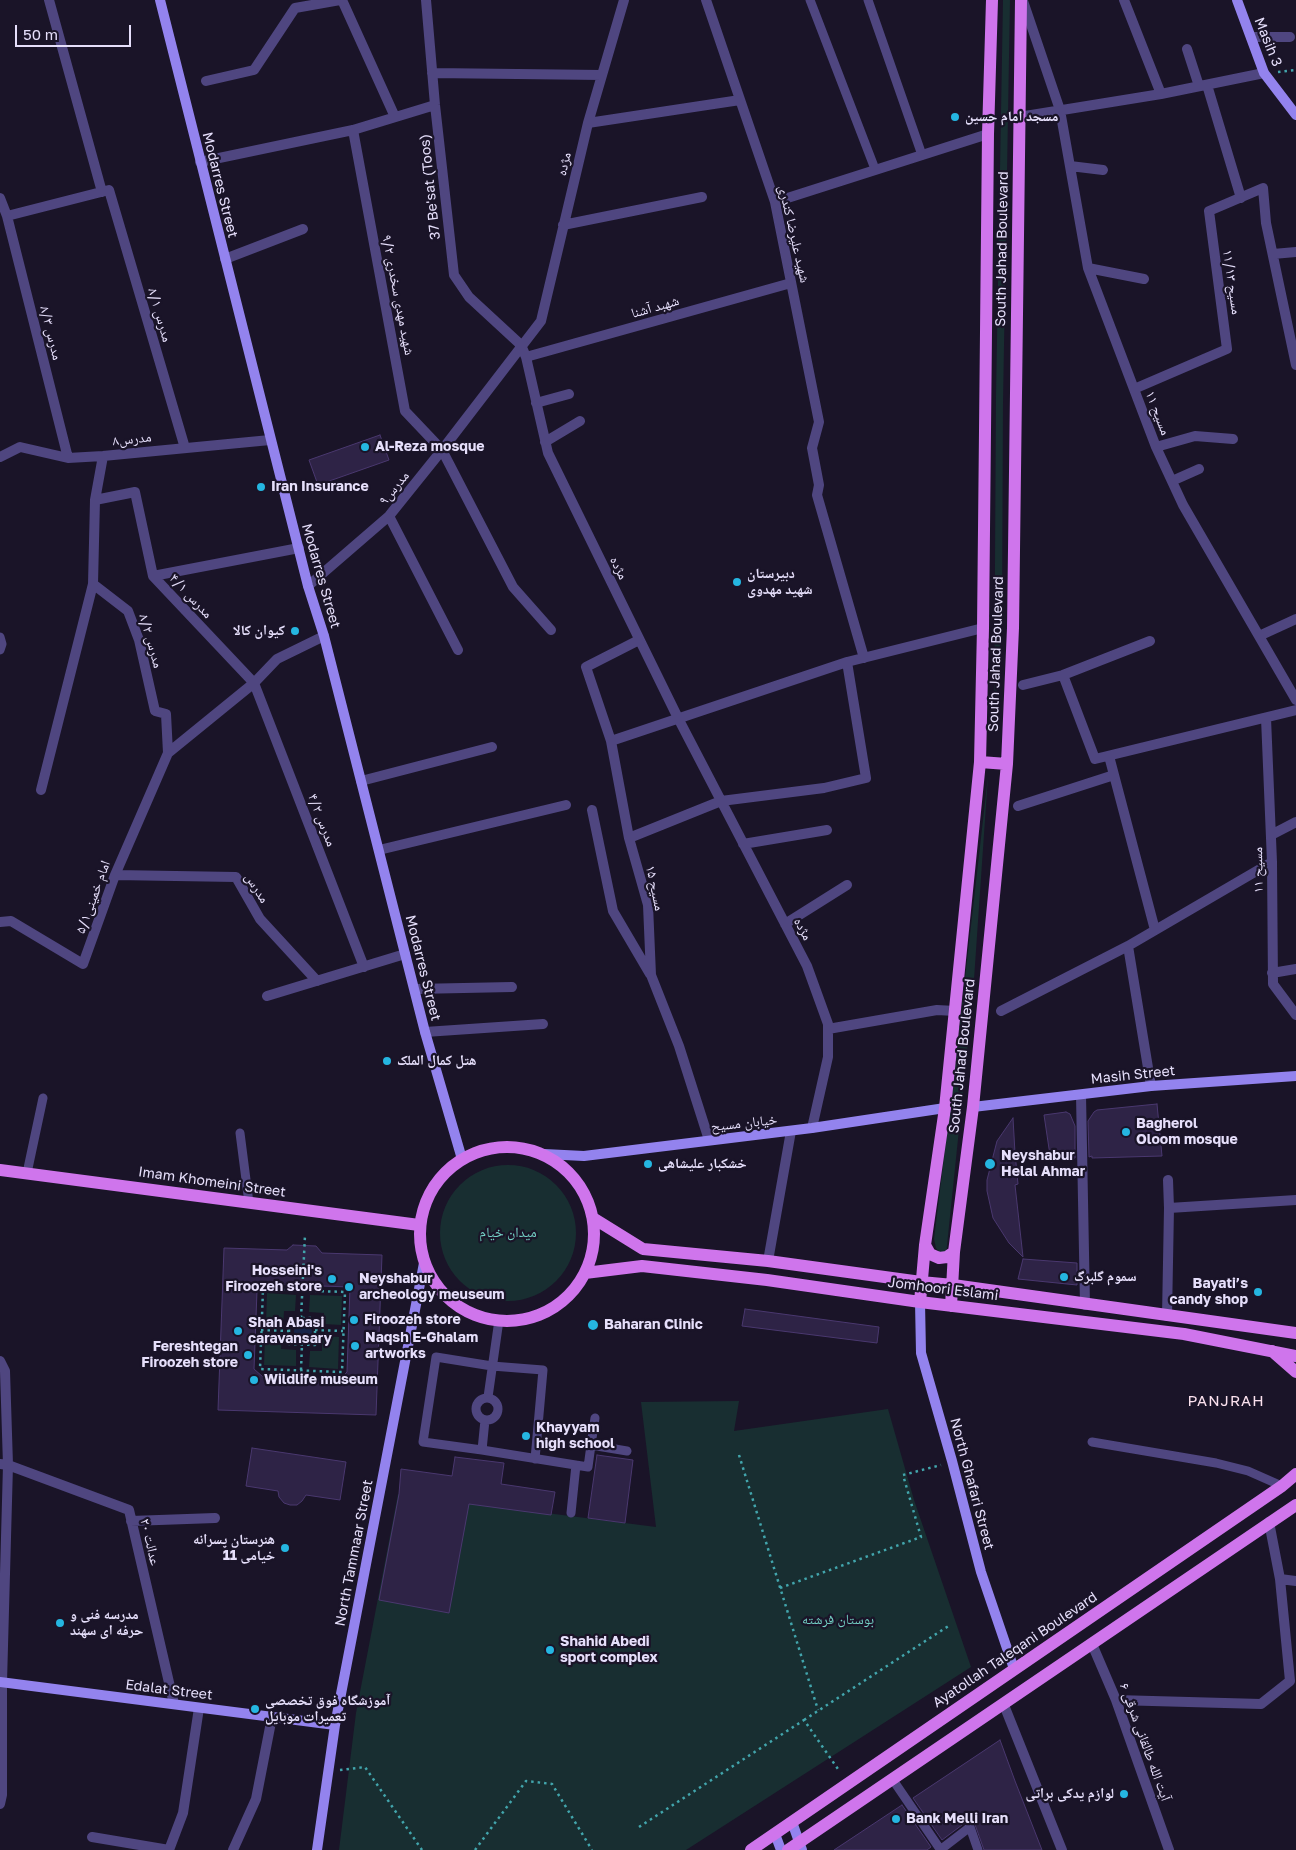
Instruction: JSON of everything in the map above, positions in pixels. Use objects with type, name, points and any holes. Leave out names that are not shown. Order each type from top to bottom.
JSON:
[{"type":"main road","name":"Modarres Street","points":[[160,0],[308,586],[324,636],[425,1032],[462,1158]]},
{"type":"main road","name":"South Jahad Boulevard","points":[[951,1306],[954,1252],[973,1107],[1007,764],[1013,628],[1022,0]]},
{"type":"main road","name":"Masih 3","points":[[1237,0],[1264,73],[1296,115]]},
{"type":"main road","name":"South Jahad Boulevard","points":[[920,1302],[925,1245],[945,1108],[980,762],[990,4]]},
{"type":"main road","points":[[980,762],[1007,764]]},
{"type":"main road","name":"Masih Street","points":[[973,1107],[1151,1086],[1296,1076]]},
{"type":"main road","name":"خیابان مسیح","points":[[544,1154],[584,1156],[791,1131],[945,1108]]},
{"type":"main road","points":[[517,1146],[544,1154],[567,1170],[584,1192],[593,1218],[594,1246],[585,1273],[568,1297],[544,1314],[515,1321],[499,1320],[486,1319],[459,1308],[438,1288],[424,1263],[419,1244],[419,1225],[426,1199],[441,1176],[462,1158],[488,1148],[517,1146]]},
{"type":"main road","name":"Imam Khomeini Street","points":[[0,1170],[419,1225]]},
{"type":"main road","name":"Jomhoori Eslami","points":[[593,1218],[643,1249],[768,1261],[1296,1334]]},
{"type":"main road","points":[[925,1245],[930,1254],[939,1258],[947,1258],[954,1252]]},
{"type":"main road","name":"North Tammaar Street","points":[[317,1850],[335,1725],[424,1263]]},
{"type":"main road","name":"Jomhoori Eslami","points":[[585,1273],[642,1266],[767,1280],[920,1302],[1184,1334],[1296,1356]]},
{"type":"main road","name":"North Ghafari Street","points":[[920,1302],[921,1353],[981,1572],[1014,1669]]},
{"type":"main road","points":[[1270,1350],[1296,1372]]},
{"type":"main road","name":"Ayatollah Taleqani Boulevard","points":[[751,1850],[1282,1486],[1296,1474]]},
{"type":"main road","points":[[792,1822],[796,1848],[1296,1505]]},
{"type":"main road","name":"Edalat Street","points":[[1,1682],[335,1725]]},
{"type":"main road","points":[[776,1834],[781,1850]]},
{"type":"street","name":"مدرس ۸/۱","points":[[49,0],[105,191],[185,448]]},
{"type":"street","points":[[206,81],[254,70],[295,8],[341,0],[395,117]]},
{"type":"street","name":"37 Be'sat (Toos)","points":[[426,0],[435,105],[454,275],[469,297],[521,345]]},
{"type":"street","name":"مژده","points":[[624,0],[588,123],[541,320],[521,345],[526,357],[548,453],[678,718],[807,966],[828,1024],[828,1057],[812,1128]]},
{"type":"street","name":"شهید علیرضا کندری","points":[[706,0],[775,202],[819,422],[812,448],[819,485],[817,495],[864,658]]},
{"type":"street","name":"مسیح ۱۱","points":[[1022,0],[1060,110],[1088,268],[1156,447],[1183,505],[1296,700]]},
{"type":"street","points":[[1124,0],[1161,94]]},
{"type":"street","points":[[1251,37],[1290,37]]},
{"type":"street","points":[[1187,49],[1203,86],[1241,198]]},
{"type":"street","points":[[432,73],[602,75]]},
{"type":"street","points":[[1019,117],[1161,94],[1264,73]]},
{"type":"street","points":[[588,123],[740,100]]},
{"type":"street","points":[[200,162],[353,130],[435,105]]},
{"type":"street","name":"شهید مهدی سخدری ۹/۲","points":[[353,130],[405,411],[442,450],[513,587],[550,630]]},
{"type":"street","points":[[775,202],[988,134]]},
{"type":"street","points":[[1070,166],[1103,170]]},
{"type":"street","name":"مسیح ۱۱/۱۳","points":[[1134,389],[1227,349],[1209,211],[1263,188],[1266,223],[1273,254]]},
{"type":"street","points":[[7,216],[105,191]]},
{"type":"street","points":[[563,225],[702,197]]},
{"type":"street","name":"مدرس ۸/۳","points":[[0,198],[7,216],[68,458]]},
{"type":"street","points":[[224,259],[304,229]]},
{"type":"street","points":[[1296,252],[1273,254],[1296,365]]},
{"type":"street","points":[[1088,268],[1144,279]]},
{"type":"street","name":"شهبد آشنا","points":[[526,357],[791,283]]},
{"type":"street","name":"مدرس۹","points":[[308,586],[389,516],[442,450],[521,345]]},
{"type":"street","points":[[536,403],[569,394]]},
{"type":"street","points":[[545,442],[580,421]]},
{"type":"street","points":[[1156,447],[1195,436],[1233,440]]},
{"type":"street","name":"مدرس۸","points":[[0,457],[20,447],[68,458],[270,440]]},
{"type":"street","points":[[41,790],[93,584],[94,500],[104,456]]},
{"type":"street","points":[[1172,481],[1199,469]]},
{"type":"street","name":"مدرس ۴/۱","points":[[94,500],[135,492],[154,576],[254,683]]},
{"type":"street","points":[[389,516],[458,650]]},
{"type":"street","points":[[154,576],[299,548]]},
{"type":"street","name":"مدرس ۸/۲","points":[[93,584],[128,611],[139,640],[155,711],[166,714],[168,753]]},
{"type":"street","points":[[1258,636],[1296,619]]},
{"type":"street","points":[[611,741],[847,662],[983,628]]},
{"type":"street","points":[[168,753],[254,683],[277,659],[324,636]]},
{"type":"street","name":"مسیح ۱۵","points":[[640,640],[586,667],[611,741],[629,838],[648,906],[651,975],[679,1046],[709,1140]]},
{"type":"street","points":[[1023,685],[1063,675],[1150,641]]},
{"type":"street","points":[[629,838],[721,801],[824,788],[866,778],[847,662]]},
{"type":"street","points":[[1063,675],[1094,760],[1296,710]]},
{"type":"street","name":"مدرس ۴/۲","points":[[254,683],[364,967]]},
{"type":"street","name":"مسیح ۱۱","points":[[1266,718],[1272,862],[1273,984],[1296,1015]]},
{"type":"street","points":[[361,781],[492,747]]},
{"type":"street","name":"امام خمینی۵/۱","points":[[0,922],[12,921],[83,964],[115,875],[168,753]]},
{"type":"street","points":[[1109,756],[1155,930]]},
{"type":"street","points":[[1018,806],[1114,775]]},
{"type":"street","points":[[379,850],[566,805]]},
{"type":"street","points":[[592,810],[613,911],[651,975]]},
{"type":"street","points":[[1271,835],[1296,822]]},
{"type":"street","points":[[743,844],[827,830]]},
{"type":"street","points":[[1001,1011],[1128,946],[1272,862]]},
{"type":"street","name":"مدرس","points":[[115,875],[236,877],[260,919],[317,981]]},
{"type":"street","points":[[785,924],[847,884]]},
{"type":"street","points":[[1128,946],[1151,1086]]},
{"type":"street","points":[[267,996],[405,954]]},
{"type":"street","points":[[1272,973],[1296,969]]},
{"type":"street","points":[[415,989],[512,987]]},
{"type":"street","points":[[828,1029],[937,1010],[955,1011]]},
{"type":"street","points":[[425,1032],[543,1024]]},
{"type":"street","points":[[1081,1095],[1085,1305]]},
{"type":"street","points":[[768,1261],[791,1131]]},
{"type":"street","points":[[1167,1316],[1168,1180]]},
{"type":"street","points":[[1169,1208],[1296,1200]]},
{"type":"street","points":[[0,1361],[5,1370],[1,1682],[2,1795],[0,1804]]},
{"type":"street","name":"عدالت ۲۰","points":[[4,1465],[129,1510],[174,1704]]},
{"type":"street","points":[[131,1521],[215,1518]]},
{"type":"street","points":[[1116,1700],[1261,1704],[1293,1681],[1280,1579],[1269,1522]]},
{"type":"street","points":[[1280,1579],[1296,1581]]},
{"type":"street","name":"آیت الله طالقانی شرقی ۶","points":[[1092,1644],[1116,1700],[1169,1850]]},
{"type":"street","points":[[1004,1705],[1062,1850]]},
{"type":"street","points":[[92,1837],[169,1850],[183,1813],[199,1708]]},
{"type":"street","points":[[233,1850],[256,1799],[272,1717]]},
{"type":"lane","points":[[810,0],[875,170]]},
{"type":"lane","points":[[868,0],[922,154]]},
{"type":"lane","points":[[0,637],[2,644],[0,650]]},
{"type":"lane","points":[[27,1173],[43,1098]]},
{"type":"lane","points":[[240,1133],[250,1203]]},
{"type":"lane","points":[[488,1397],[499,1320]]},
{"type":"lane","points":[[535,1459],[543,1370],[492,1366],[436,1358],[423,1442],[482,1450],[576,1466],[588,1467],[595,1418]]},
{"type":"lane","points":[[488,1397],[495,1401],[498,1411],[494,1418],[485,1420],[477,1416],[475,1409],[480,1399],[488,1397]]},
{"type":"lane","points":[[482,1450],[485,1420]]},
{"type":"lane","points":[[1092,1442],[1216,1463],[1248,1471],[1282,1486]]},
{"type":"lane","points":[[592,1445],[627,1451]]},
{"type":"lane","points":[[571,1513],[576,1466]]},
{"type":"lane","points":[[893,1780],[940,1850],[970,1827],[978,1850]]},
{"type":"path","points":[[301,1318],[305,1235]]},
{"type":"path","points":[[263,1289],[345,1292],[342,1372],[260,1369],[261,1330],[263,1289]]},
{"type":"path","points":[[289,1318],[315,1318],[315,1330],[315,1345],[288,1344],[289,1318]]},
{"type":"path","points":[[261,1330],[289,1331]]},
{"type":"path","points":[[315,1330],[343,1331]]},
{"type":"path","points":[[301,1371],[302,1344]]},
{"type":"path","points":[[739,1455],[818,1710]]},
{"type":"path","points":[[780,1588],[920,1537],[903,1475],[952,1461]]},
{"type":"path","points":[[640,1826],[950,1625]]},
{"type":"path","points":[[804,1720],[841,1773]]},
{"type":"path","points":[[328,1772],[365,1767],[422,1850]]},
{"type":"path","points":[[475,1850],[526,1781],[552,1784],[592,1850]]},
{"type":"green space","points":[[1003,0],[1010,0],[1003,403],[1002,615],[994,730],[996,396]]},
{"type":"green space","points":[[988,776],[973,994],[946,1255],[941,1254],[936,1248],[934,1239]]},
{"type":"green space","name":"میدان خیام","points":[[508,1165],[534,1170],[546,1176],[556,1185],[565,1195],[571,1207],[576,1233],[571,1259],[565,1271],[556,1281],[546,1290],[534,1296],[508,1301],[482,1296],[470,1290],[460,1281],[451,1271],[445,1259],[440,1233],[445,1207],[451,1195],[460,1185],[470,1176],[482,1170]]},
{"type":"green space","points":[[267,1293],[296,1295],[295,1311],[284,1311],[283,1326],[266,1325]]},
{"type":"green space","points":[[310,1295],[342,1296],[341,1325],[324,1324],[324,1313],[309,1312]]},
{"type":"green space","points":[[322,1336],[339,1337],[338,1369],[309,1367],[310,1351],[322,1351]]},
{"type":"green space","points":[[265,1337],[282,1337],[281,1349],[296,1350],[296,1366],[264,1365]]},
{"type":"green space","name":"بوستان فرشته","points":[[739,1401],[734,1431],[888,1409],[914,1500],[971,1667],[686,1850],[339,1850],[356,1713],[398,1494],[656,1527],[641,1402]]},
{"type":"water","points":[[303,1323],[309,1326],[312,1332],[309,1338],[303,1341],[297,1338],[294,1332],[297,1326]]},
{"type":"building","name":"Al-Reza mosque","points":[[380,435],[389,460],[318,485],[309,460]]},
{"type":"building","name":"Bagherol Oloom mosque","points":[[1157,1104],[1162,1156],[1089,1157],[1088,1121],[1094,1112],[1097,1110]]},
{"type":"building","points":[[1066,1112],[1070,1114],[1075,1126],[1075,1158],[1051,1162],[1044,1115]]},
{"type":"building","points":[[1013,1118],[1018,1184],[1015,1185],[1023,1257],[1009,1243],[993,1218],[987,1191],[987,1180],[997,1141]]},
{"type":"building","name":"Shah Abasi caravansary","points":[[293,1245],[316,1246],[322,1253],[382,1255],[376,1415],[218,1410],[224,1248],[287,1250]],"holes":[[[264,1284],[350,1287],[347,1372],[339,1380],[263,1377],[254,1369],[257,1291]]]},
{"type":"building","points":[[1023,1259],[1077,1263],[1077,1285],[1018,1279]]},
{"type":"building","points":[[745,1309],[879,1327],[877,1343],[742,1326]]},
{"type":"building","points":[[252,1448],[346,1462],[340,1500],[306,1495],[297,1505],[290,1505],[284,1503],[279,1497],[278,1491],[246,1486]]},
{"type":"building","points":[[597,1455],[633,1460],[625,1523],[588,1518]]},
{"type":"building","points":[[455,1457],[504,1463],[501,1484],[555,1492],[551,1515],[469,1504],[449,1613],[379,1600],[399,1494],[401,1469],[452,1476]]},
{"type":"building","points":[[1000,1740],[1042,1850],[984,1850],[973,1819],[942,1840],[913,1798]]},
{"type":"building","name":"Bank Melli Iran","points":[[902,1805],[931,1847],[927,1850],[834,1850]]},
{"type":"place","name":"مسجد امام حسین","points":[[955,117]]},
{"type":"place","name":"Al-Reza mosque","points":[[365,447]]},
{"type":"place","name":"Iran Insurance","points":[[261,487]]},
{"type":"place","name":"دبیرستان شهید مهدوی","points":[[737,582]]},
{"type":"place","name":"کیوان کالا","points":[[295,631]]},
{"type":"place","name":"هتل کمال الملک","points":[[387,1061]]},
{"type":"place","name":"Bagherol Oloom mosque","points":[[1126,1132]]},
{"type":"place","name":"خشکبار علیشاهی","points":[[648,1164]]},
{"type":"place","name":"Neyshabur Helal Ahmar","points":[[990,1164]]},
{"type":"place","name":"سموم گلبرگ","points":[[1064,1277]]},
{"type":"place","name":"Hosseini's Firoozeh store","points":[[332,1279]]},
{"type":"place","name":"Neyshabur archeology meuseum","points":[[349,1287]]},
{"type":"place","name":"Bayati’s candy shop","points":[[1258,1292]]},
{"type":"place","name":"Firoozeh store","points":[[354,1320]]},
{"type":"place","name":"Baharan Clinic","points":[[593,1325]]},
{"type":"place","name":"Shah Abasi caravansary","points":[[238,1331]]},
{"type":"place","name":"Naqsh E-Ghalam artworks","points":[[355,1346]]},
{"type":"place","name":"Fereshtegan Firoozeh store","points":[[248,1355]]},
{"type":"place","name":"Wildlife museum","points":[[254,1380]]},
{"type":"place","name":"Khayyam high school","points":[[526,1436]]},
{"type":"place","name":"هنرستان پسرانه خیامی 11","points":[[285,1548]]},
{"type":"place","name":"مدرسه فنی و حرفه ای سهند","points":[[60,1623]]},
{"type":"place","name":"Shahid Abedi sport complex","points":[[550,1650]]},
{"type":"place","name":"آموزشگاه فوق تخصصی تعمیرات موبایل","points":[[255,1709]]},
{"type":"place","name":"لوازم یدکی براتی","points":[[1124,1794]]},
{"type":"place","name":"Bank Melli Iran","points":[[896,1819]]},
{"type":"district","name":"PANJRAH","points":[[1226,1401]]}]
